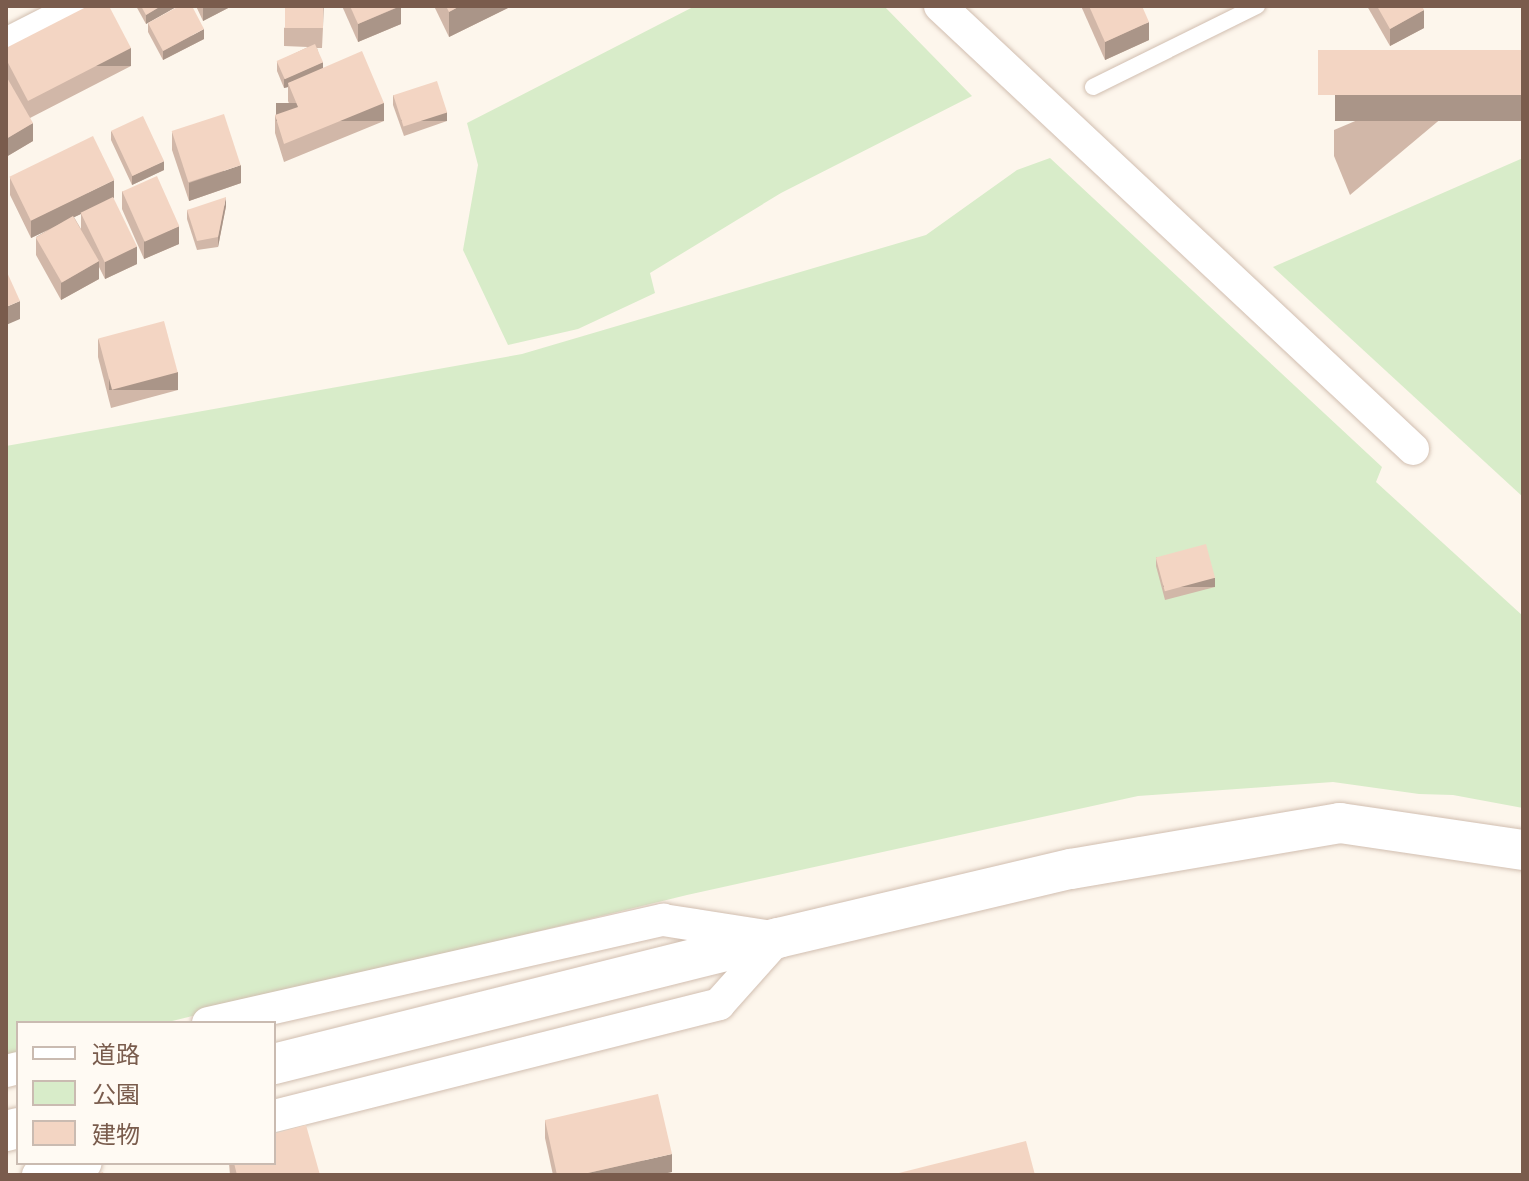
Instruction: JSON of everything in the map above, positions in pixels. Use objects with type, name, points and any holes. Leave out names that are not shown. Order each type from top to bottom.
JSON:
[{"type":"street","points":[[6,44],[81,6]]},
{"type":"street","points":[[940,6],[1413,449]]},
{"type":"street","points":[[276,1064],[778,938],[1071,869],[1340,823],[1523,850]]},
{"type":"street","points":[[217,1021],[663,920],[778,938]]},
{"type":"street","points":[[276,1115],[719,1004],[778,938]]},
{"type":"street","points":[[38,1175],[78,1165]]},
{"type":"lane","points":[[1093,87],[1257,6]]},
{"type":"green space","points":[[695,6],[884,6],[972,96],[781,193],[650,273],[655,293],[578,329],[508,345],[463,250],[478,165],[467,123]]},
{"type":"green space","points":[[1050,158],[1382,467],[1376,482],[1523,616],[1523,808],[1453,795],[1419,794],[1333,782],[1138,796],[687,895],[172,1021],[16,1021],[16,1060],[6,1062],[6,446],[522,354],[926,235],[1017,170]]},
{"type":"green space","points":[[1523,158],[1523,497],[1273,267]]},
{"type":"building","points":[[88,6],[109,6],[131,48],[28,101],[6,59],[6,48]]},
{"type":"building","points":[[141,6],[161,6],[146,15]]},
{"type":"building","points":[[179,6],[192,6],[204,29],[163,51],[148,23]]},
{"type":"building","points":[[285,6],[323,6],[323,28],[285,28]]},
{"type":"building","points":[[350,6],[400,6],[358,24]]},
{"type":"building","points":[[446,6],[460,6],[449,12]]},
{"type":"building","points":[[1089,6],[1142,6],[1149,22],[1105,42]]},
{"type":"building","points":[[1377,6],[1422,6],[1424,10],[1390,29]]},
{"type":"building","points":[[315,44],[323,62],[285,79],[277,61]]},
{"type":"building","points":[[1318,50],[1523,50],[1523,95],[1318,95]]},
{"type":"building","points":[[362,51],[384,103],[284,144],[275,115],[298,107],[288,83]]},
{"type":"building","points":[[6,76],[33,123],[6,139]]},
{"type":"building","points":[[437,81],[447,112],[403,127],[393,95]]},
{"type":"building","points":[[224,114],[241,165],[188,182],[172,131]]},
{"type":"building","points":[[143,116],[164,161],[132,176],[111,131]]},
{"type":"building","points":[[93,136],[114,180],[31,221],[9,177]]},
{"type":"building","points":[[157,176],[179,226],[145,242],[122,191]]},
{"type":"building","points":[[113,197],[137,246],[105,262],[81,213]]},
{"type":"building","points":[[226,197],[218,237],[197,241],[187,210]]},
{"type":"building","points":[[73,216],[99,261],[62,283],[36,238]]},
{"type":"building","points":[[6,270],[20,301],[6,307]]},
{"type":"building","points":[[164,321],[178,372],[112,390],[98,339]]},
{"type":"building","points":[[1206,544],[1215,578],[1165,591],[1156,557]]},
{"type":"building","points":[[658,1094],[672,1154],[579,1175],[557,1175],[545,1120]]},
{"type":"building","points":[[306,1125],[320,1175],[237,1175],[234,1165],[276,1165],[276,1133]]},
{"type":"building","points":[[1026,1141],[1035,1175],[891,1175]]}]
